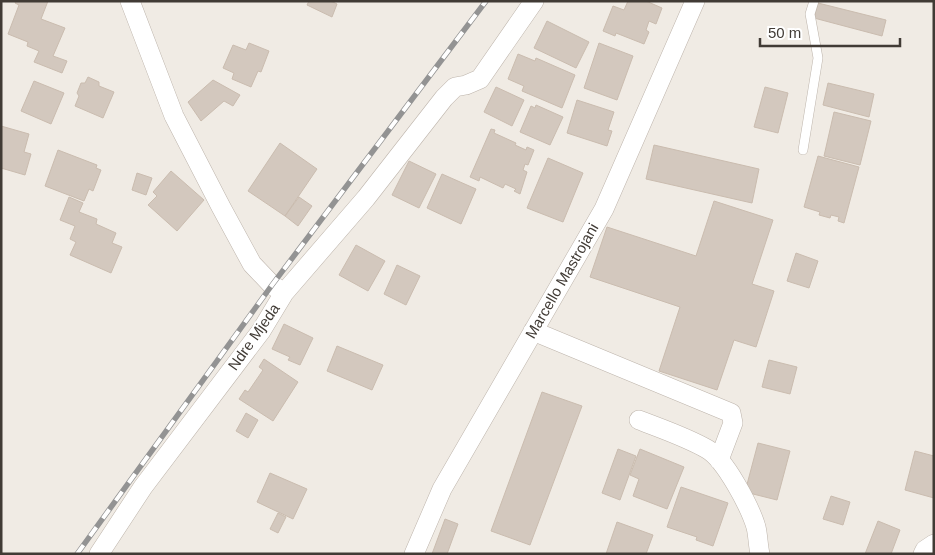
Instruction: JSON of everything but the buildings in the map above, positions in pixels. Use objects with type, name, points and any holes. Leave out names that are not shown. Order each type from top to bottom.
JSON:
[{"type":"street","name":"Ndre Mjeda","points":[[99,554],[143,487],[261,331],[284,293],[272,285],[252,264],[221,207],[174,116],[130,1]]},
{"type":"street","points":[[284,293],[366,198],[444,98],[455,87],[480,79],[534,1]]},
{"type":"street","name":"Marcello Mastrojani","points":[[414,554],[442,489],[604,210],[696,1]]},
{"type":"street","points":[[533,331],[731,414],[733,423],[719,460]]},
{"type":"street","points":[[640,420],[709,450],[719,460],[727,469],[744,499],[756,527],[760,554]]},
{"type":"street","points":[[923,554],[924,550],[934,544]]},
{"type":"lane","points":[[803,150],[818,58],[810,14],[814,1]]},
{"type":"railway","points":[[77,554],[272,285],[486,1]]}]
